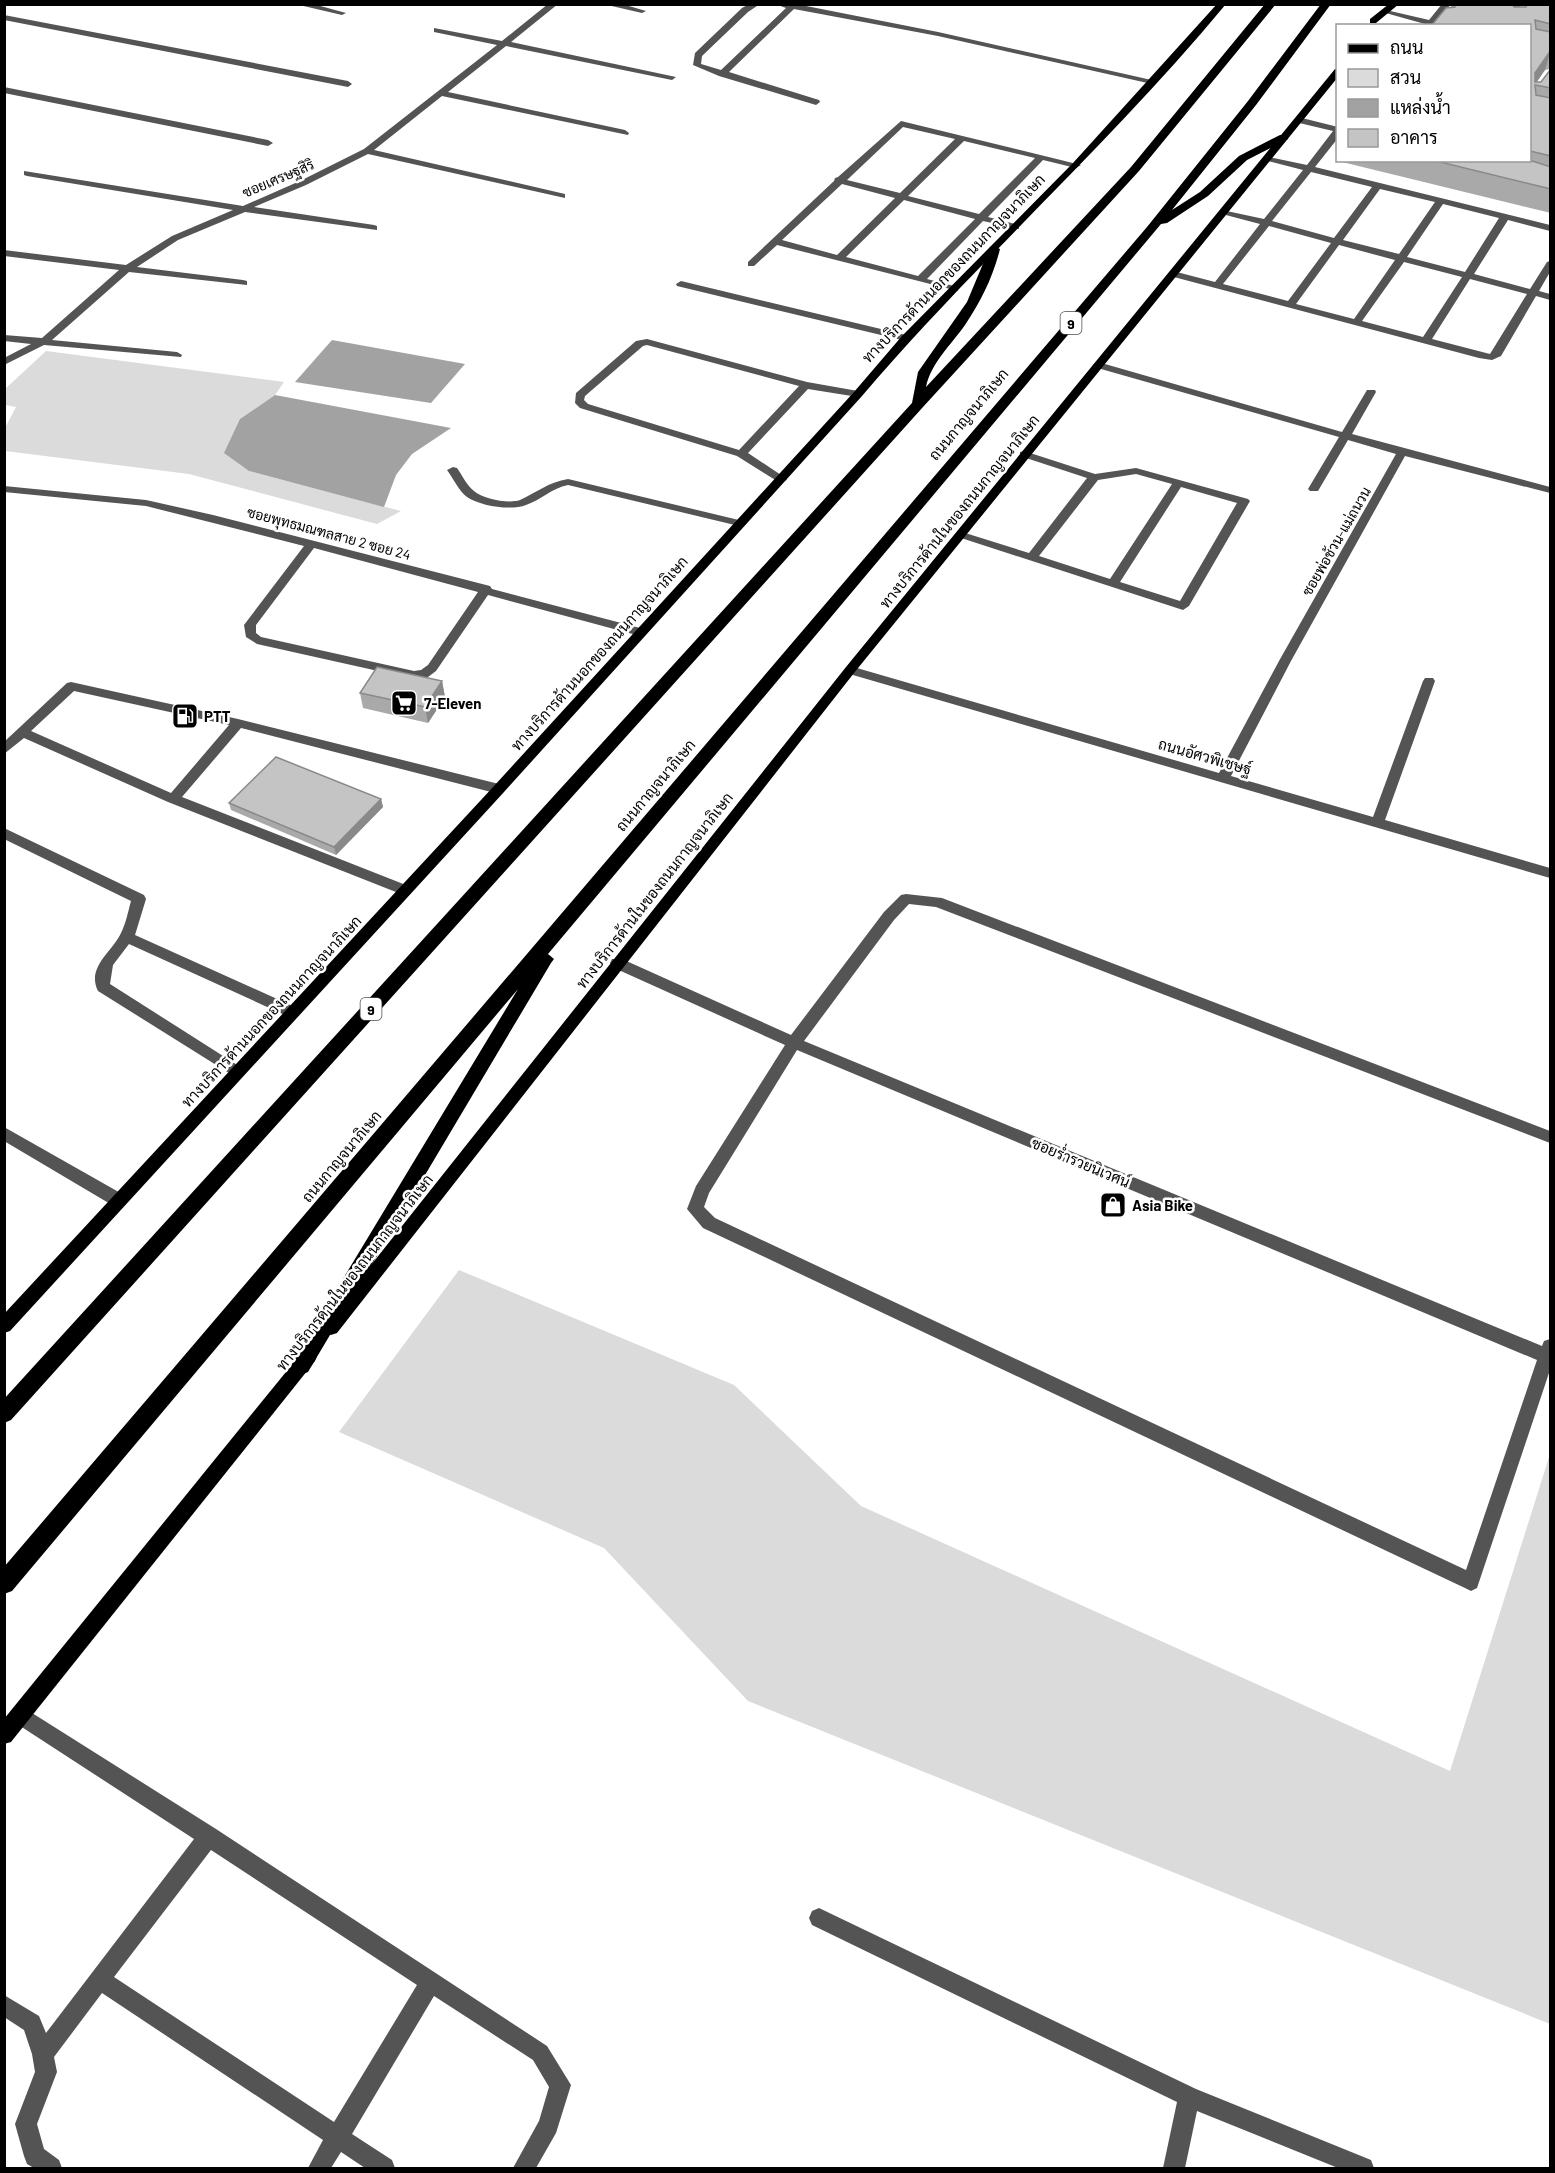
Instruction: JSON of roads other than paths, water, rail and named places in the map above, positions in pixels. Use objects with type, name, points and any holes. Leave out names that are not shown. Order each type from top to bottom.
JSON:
[{"type":"highway","name":"9","points":[[4,1414],[918,404],[1135,169],[1271,4]]},
{"type":"highway","name":"ถนนกาญจนาภิเษก","points":[[4,1584],[1151,229],[1252,103],[1326,4]]},
{"type":"highway","points":[[1151,229],[1204,194],[1243,158],[1284,137]]},
{"type":"highway","points":[[918,404],[923,371],[954,333],[975,299],[989,271],[994,249]]},
{"type":"highway","points":[[301,1366],[572,913]]},
{"type":"main road","name":"ทางบริการด้านนอกของถนนกาญจนาภิเษก","points":[[4,1326],[406,891],[858,394],[906,338],[1076,165],[1222,4]]},
{"type":"main road","points":[[1371,23],[1385,8],[1395,4]]},
{"type":"main road","name":"ทางบริการด้านในของถนนกาญจนาภิเษก","points":[[4,1735],[301,1366],[850,670],[1336,73]]},
{"type":"street","points":[[299,4],[342,12]]},
{"type":"street","name":"ซอยเศรษฐสิริ","points":[[4,362],[46,340],[124,270],[175,238],[303,183],[367,151],[554,4]]},
{"type":"street","points":[[607,4],[642,11]]},
{"type":"street","points":[[756,4],[745,10],[696,59],[697,65],[816,102]]},
{"type":"street","points":[[779,4],[1152,81]]},
{"type":"street","points":[[823,12],[831,4]]},
{"type":"street","points":[[1385,8],[1429,24],[1447,4]]},
{"type":"street","points":[[722,74],[793,6]]},
{"type":"street","points":[[4,17],[348,84]]},
{"type":"street","points":[[437,30],[672,77]]},
{"type":"street","points":[[4,90],[268,143]]},
{"type":"street","points":[[441,93],[625,133]]},
{"type":"street","points":[[1298,120],[1336,130]]},
{"type":"street","points":[[751,264],[838,180],[901,124],[1076,165]]},
{"type":"street","points":[[1217,286],[1336,133]]},
{"type":"street","points":[[838,258],[903,198],[962,138]]},
{"type":"street","points":[[367,151],[562,196]]},
{"type":"street","points":[[921,279],[1041,157]]},
{"type":"street","points":[[1267,158],[1551,228]]},
{"type":"street","points":[[27,173],[374,228]]},
{"type":"street","points":[[838,180],[1016,227]]},
{"type":"street","points":[[1290,305],[1377,186]]},
{"type":"street","points":[[1356,323],[1442,201]]},
{"type":"street","points":[[1225,212],[1551,297]]},
{"type":"street","points":[[1426,341],[1505,217]]},
{"type":"street","points":[[775,241],[954,289]]},
{"type":"street","points":[[4,253],[124,270],[243,282]]},
{"type":"street","points":[[1173,274],[1492,357],[1497,354],[1551,264]]},
{"type":"street","points":[[681,284],[906,338]]},
{"type":"street","points":[[4,338],[46,340],[177,355]]},
{"type":"street","points":[[781,479],[741,454],[584,406],[579,401],[580,395],[640,343],[646,342],[806,385],[858,394]]},
{"type":"street","points":[[1098,365],[1402,452],[1551,490]]},
{"type":"street","points":[[741,454],[806,385]]},
{"type":"street","points":[[1314,489],[1371,392]]},
{"type":"street","name":"ซอยพ่อช้วน-แม่ถนวน","points":[[1223,778],[1285,661],[1402,452]]},
{"type":"street","points":[[962,535],[1183,606],[1244,501],[1136,471],[1094,477],[1024,454]]},
{"type":"street","points":[[453,470],[470,494],[503,504],[522,503],[556,484],[568,482],[739,523]]},
{"type":"street","points":[[1032,557],[1094,477]]},
{"type":"street","points":[[1113,583],[1179,483]]},
{"type":"street","name":"ซอยพุทธมณฑลสาย 2 ซอย 24","points":[[4,489],[146,503],[209,517],[640,632]]},
{"type":"street","points":[[312,544],[250,625],[250,634],[257,640],[414,675],[424,674],[432,668],[486,590]]},
{"type":"street","name":"ถนนอัศวพิเชษฐ์","points":[[850,670],[1551,873]]},
{"type":"street","points":[[1377,823],[1429,681]]},
{"type":"street","points":[[4,750],[71,686],[238,723],[499,789]]},
{"type":"street","points":[[173,799],[238,723]]},
{"type":"street","points":[[22,732],[173,799],[406,891]]},
{"type":"street","points":[[4,833],[139,899],[127,937],[101,972],[103,987],[237,1072]]},
{"type":"street","points":[[1549,1351],[1471,1582],[709,1223],[695,1209],[702,1191],[794,1043],[889,916],[906,899],[937,902],[1551,1137]]},
{"type":"street","points":[[127,937],[292,1012]]},
{"type":"street","name":"ซอยร่ำรวยนิเวศน์","points":[[617,963],[794,1043],[1549,1351]]},
{"type":"street","points":[[4,1132],[118,1200]]},
{"type":"street","points":[[21,1715],[540,2053],[560,2085],[548,2125],[524,2169]]},
{"type":"street","points":[[43,2054],[208,1836]]},
{"type":"street","points":[[819,1918],[1189,2097],[1363,2169]]},
{"type":"street","points":[[100,1980],[384,2169]]},
{"type":"street","points":[[318,2169],[430,1982]]},
{"type":"street","points":[[4,2005],[32,2023],[43,2054],[46,2072],[26,2124],[35,2156],[51,2169]]},
{"type":"street","points":[[1174,2169],[1189,2097]]},
{"type":"water","points":[[332,340],[465,364],[431,403],[295,382]]},
{"type":"water","points":[[275,395],[451,428],[412,454],[396,475],[384,507],[249,471],[224,453],[240,419]]},
{"type":"place","name":"7-Eleven","points":[[404,703]]},
{"type":"place","name":"PTT","points":[[185,716]]},
{"type":"place","name":"Asia Bike","points":[[1113,1205]]}]
